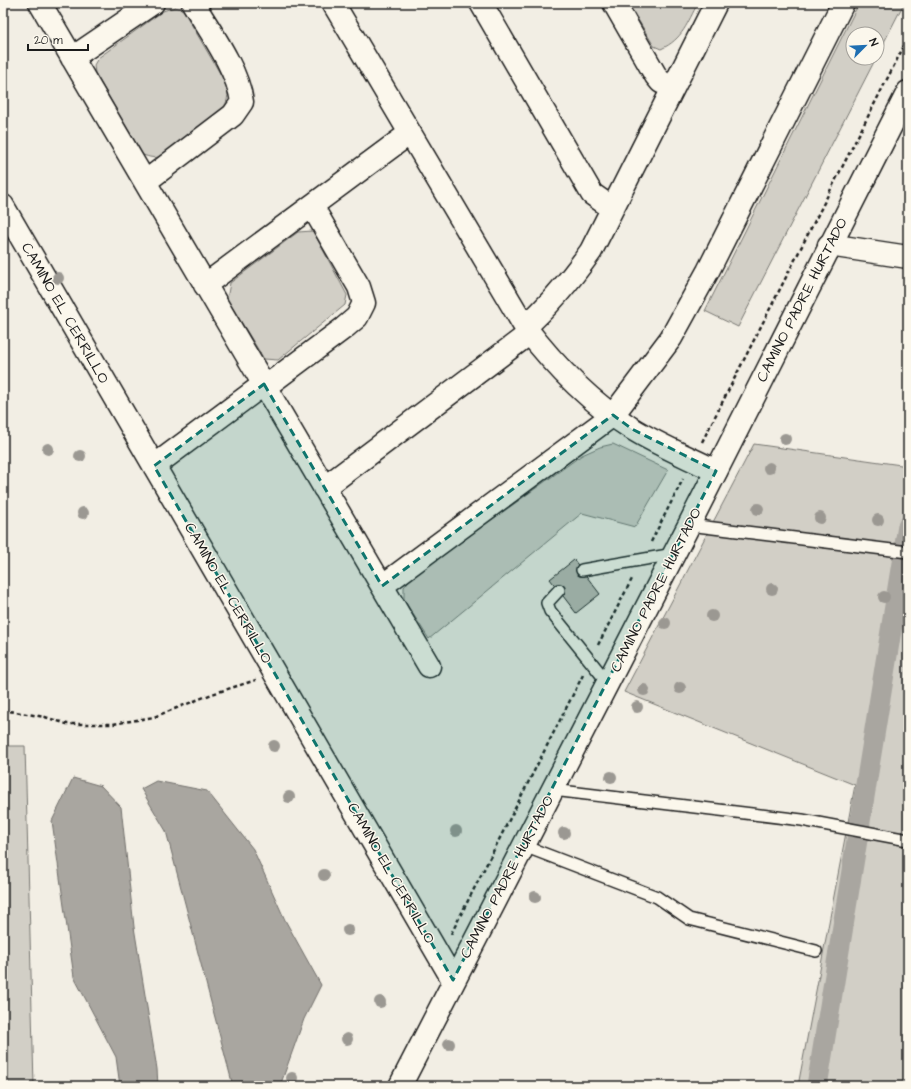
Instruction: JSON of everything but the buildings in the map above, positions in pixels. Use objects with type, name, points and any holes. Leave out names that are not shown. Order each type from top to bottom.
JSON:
[{"type":"street","points":[[40,3],[429,666]]},
{"type":"street","points":[[72,58],[153,3]]},
{"type":"street","points":[[145,182],[233,115],[242,102],[241,88],[193,3]]},
{"type":"street","points":[[333,3],[527,330],[557,366],[612,415],[632,429],[716,471]]},
{"type":"street","points":[[481,3],[592,194],[612,208]]},
{"type":"street","points":[[614,3],[656,76],[661,82],[673,88]]},
{"type":"street","points":[[324,488],[527,330],[569,282],[591,251],[716,3]]},
{"type":"street","points":[[382,586],[612,415],[670,338],[678,325],[711,264],[843,3]]},
{"type":"street","name":"CAMINO PADRE HURTADO","points":[[400,1086],[689,525],[829,245],[908,92]]},
{"type":"street","points":[[205,285],[410,133]]},
{"type":"street","name":"CAMINO EL CERRILLO","points":[[3,206],[454,980]]},
{"type":"street","points":[[154,466],[344,328],[357,316],[364,303],[359,287],[312,206]]},
{"type":"street","points":[[829,245],[908,257]]},
{"type":"lane","points":[[689,525],[908,552]]},
{"type":"lane","points":[[582,570],[674,554]]},
{"type":"lane","points":[[559,590],[547,603],[550,610],[608,683]]},
{"type":"lane","points":[[553,790],[802,820],[908,840]]},
{"type":"lane","points":[[524,846],[657,897],[689,919],[816,951]]},
{"type":"path","points":[[439,956],[908,38]]},
{"type":"path","points":[[3,710],[46,718],[67,724],[114,724],[154,718],[212,694],[275,674]]},
{"type":"highlighted area","points":[[264,384],[382,586],[613,415],[632,429],[716,471],[453,980],[154,466]]},
{"type":"shaded area","points":[[628,3],[698,3],[684,30],[675,40],[661,49],[654,46]]},
{"type":"shaded area","points":[[859,3],[904,3],[885,40],[885,26],[848,26]]},
{"type":"shaded area","points":[[175,7],[183,10],[228,87],[227,98],[226,103],[219,112],[183,141],[159,157],[152,157],[143,155],[95,73],[94,65],[98,58],[163,11]]},
{"type":"shaded area","points":[[845,31],[845,66],[872,66],[738,327],[705,311]]},
{"type":"shaded area","points":[[313,231],[347,295],[345,305],[278,360],[264,359],[227,299],[230,283],[298,232]]},
{"type":"shaded area","points":[[613,444],[668,470],[635,527],[582,513],[429,639],[404,600],[404,587],[411,578],[582,455],[600,447]]},
{"type":"shaded area","points":[[754,444],[908,466],[908,1086],[798,1086],[855,785],[624,692]]},
{"type":"shaded area","points":[[3,746],[25,746],[34,1086],[3,1086]]},
{"type":"shaded area","points":[[73,778],[101,786],[121,807],[134,927],[157,1069],[158,1086],[120,1086],[116,1057],[74,977],[52,821]]},
{"type":"shaded area","points":[[156,781],[207,791],[253,849],[285,920],[321,985],[304,1019],[280,1086],[233,1086],[166,831],[141,789]]},
{"type":"waterway","points":[[817,1086],[908,526]]}]
